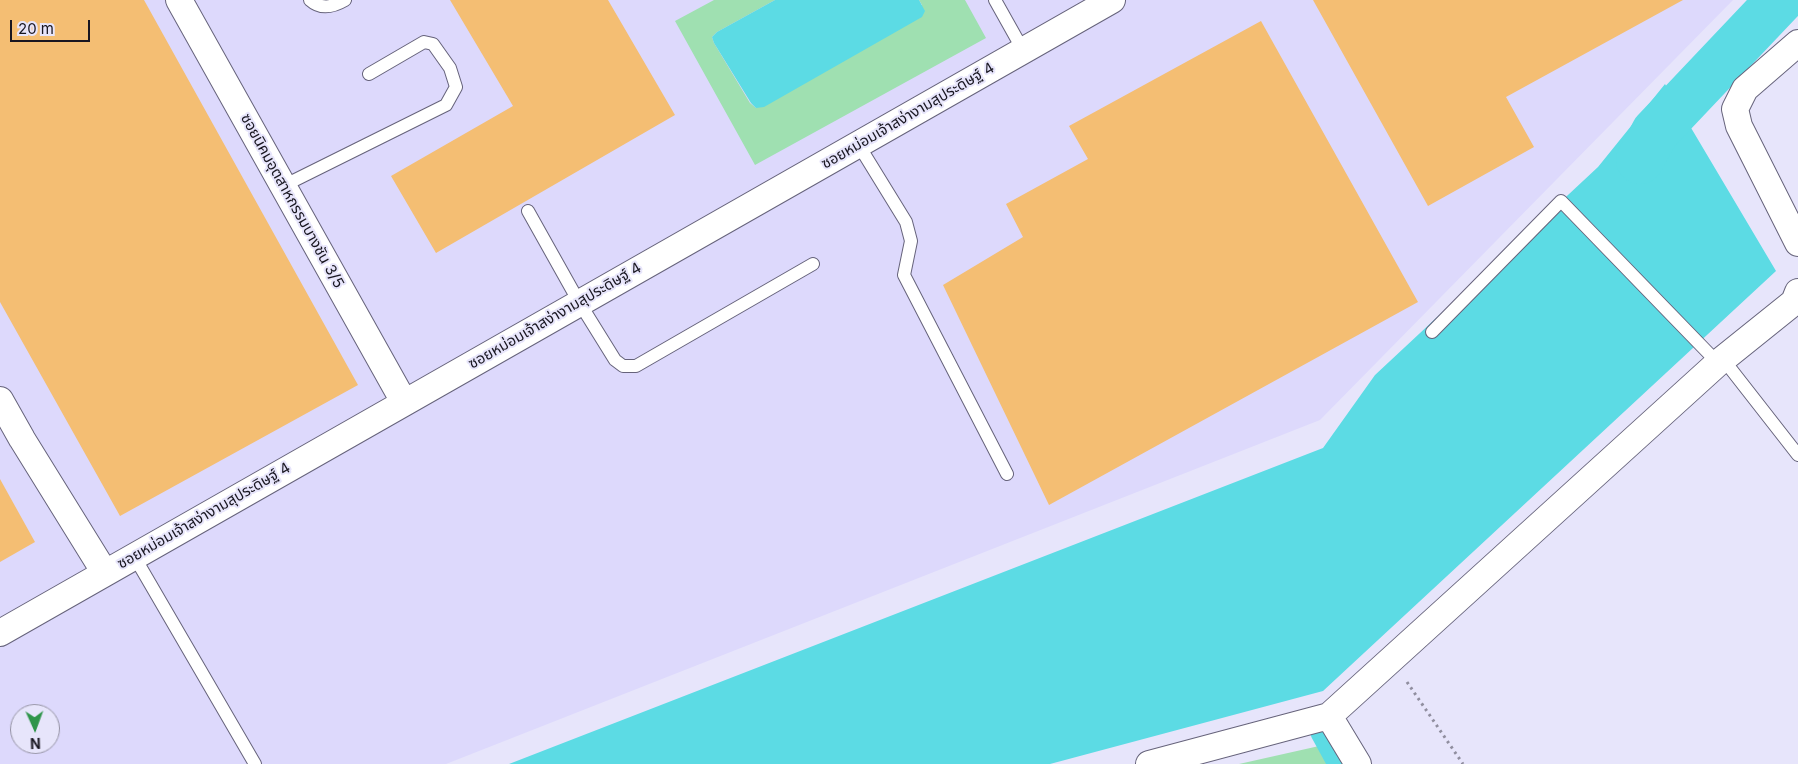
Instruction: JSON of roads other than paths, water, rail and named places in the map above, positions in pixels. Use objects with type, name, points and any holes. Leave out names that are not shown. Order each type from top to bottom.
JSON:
[{"type":"street","name":"ซอยนิคมอุตสาหกรรมบางชัน 3/5","points":[[180,0],[404,402]]},
{"type":"street","name":"ซอยหม่อมเจ้าสง่างามสุประดิษฐ์ 4","points":[[0,633],[1112,0]]},
{"type":"street","points":[[1798,42],[1745,89],[1735,109],[1739,126],[1798,243]]},
{"type":"street","points":[[1149,764],[1329,716],[1720,361],[1797,299]]},
{"type":"street","points":[[0,400],[105,573]]},
{"type":"street","points":[[1329,716],[1358,764]]},
{"type":"lane","points":[[310,0],[314,4],[326,7],[338,4],[344,0]]},
{"type":"lane","points":[[995,0],[1024,50]]},
{"type":"lane","points":[[283,186],[446,105],[456,87],[450,68],[433,44],[424,42],[369,74]]},
{"type":"lane","points":[[858,144],[906,222],[911,241],[904,276],[1007,474]]},
{"type":"lane","points":[[1432,332],[1561,201],[1697,342],[1720,361],[1798,455]]},
{"type":"lane","points":[[528,211],[579,302],[615,360],[623,366],[636,366],[813,264]]},
{"type":"lane","points":[[134,556],[254,764]]},
{"type":"water","points":[[775,0],[919,0],[925,11],[922,17],[764,107],[756,108],[751,103],[712,37],[717,32]]},
{"type":"water","points":[[1665,84],[1776,271],[1323,691],[1050,764],[509,764],[1323,448],[1375,375],[1598,167]]},
{"type":"waterway","points":[[1640,160],[1655,132],[1780,0]]},
{"type":"waterway","points":[[1324,731],[1342,764]]}]
